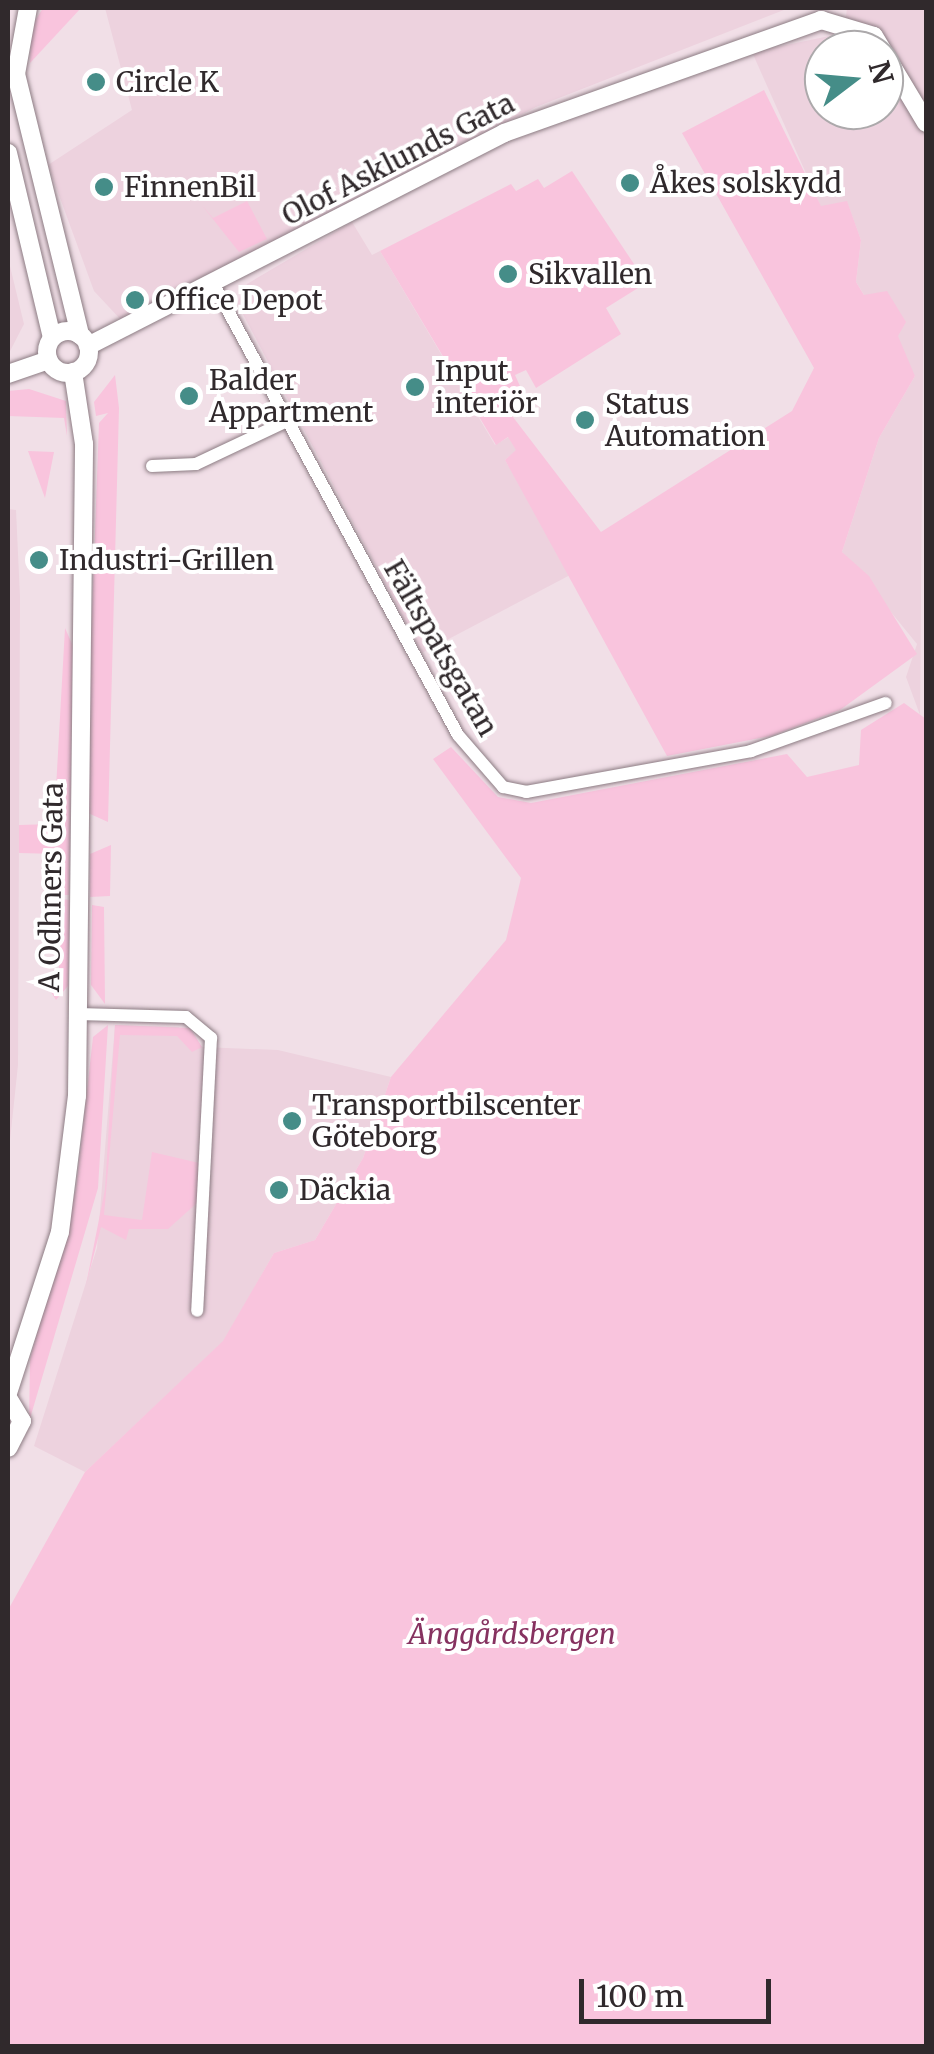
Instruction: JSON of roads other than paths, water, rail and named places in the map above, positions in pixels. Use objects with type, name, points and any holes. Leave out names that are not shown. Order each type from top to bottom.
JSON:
[{"type":"street","points":[[8,374],[49,360],[73,372],[84,340],[16,74],[28,8]]},
{"type":"street","name":"Olof Asklunds Gata","points":[[84,340],[214,285],[504,132],[822,20],[874,36],[926,123]]},
{"type":"street","points":[[8,154],[52,338],[49,360]]},
{"type":"street","name":"Fältspatsgatan","points":[[214,285],[458,735],[502,787],[526,792],[751,751],[886,703]]},
{"type":"street","points":[[52,338],[84,340]]},
{"type":"street","name":"A Odhners Gata","points":[[8,1448],[22,1428],[8,1396],[60,1232],[78,1014],[84,444],[73,372]]},
{"type":"street","points":[[152,466],[196,464],[287,422]]},
{"type":"street","points":[[78,1014],[186,1017],[211,1038],[196,1312]]},
{"type":"place","name":"Circle K","points":[[96,82]]},
{"type":"place","name":"Åkes solskydd","points":[[630,183]]},
{"type":"place","name":"FinnenBil","points":[[104,187]]},
{"type":"place","name":"Sikvallen","points":[[508,274]]},
{"type":"place","name":"Office Depot","points":[[135,300]]},
{"type":"place","name":"Input interiör","points":[[415,387]]},
{"type":"place","name":"Balder Appartment","points":[[189,396]]},
{"type":"place","name":"Status Automation","points":[[585,420]]},
{"type":"place","name":"Industri-Grillen","points":[[39,560]]},
{"type":"place","name":"Transportbilscenter Göteborg","points":[[292,1121]]},
{"type":"place","name":"Däckia","points":[[279,1190]]},
{"type":"park label","name":"Änggårdsbergen","points":[[512,1634]]}]
